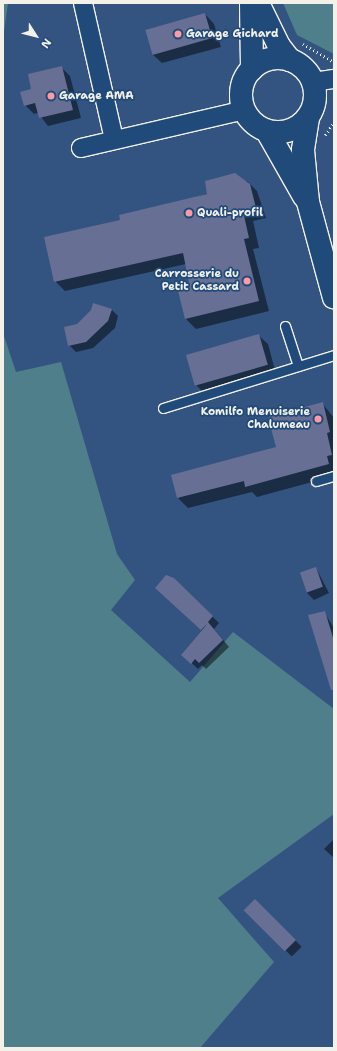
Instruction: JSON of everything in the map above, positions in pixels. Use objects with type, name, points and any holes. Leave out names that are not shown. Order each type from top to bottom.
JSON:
[{"type":"street","points":[[83,3],[114,139]]},
{"type":"street","points":[[251,3],[254,48],[252,69]]},
{"type":"street","points":[[258,3],[279,46],[293,50],[300,65],[324,81],[308,118],[303,150],[308,202],[334,298]]},
{"type":"street","points":[[293,50],[268,59],[252,69],[242,85],[244,110],[253,123],[267,131],[288,131],[308,118]]},
{"type":"street","points":[[82,148],[114,139],[244,110]]},
{"type":"street","points":[[267,131],[308,202]]},
{"type":"lane","points":[[285,326],[298,366]]},
{"type":"lane","points":[[163,408],[334,355]]},
{"type":"lane","points":[[316,481],[334,476]]},
{"type":"path","points":[[293,50],[318,49],[334,62]]},
{"type":"green space","points":[[3,3],[8,3],[3,39]]},
{"type":"green space","points":[[283,3],[334,3],[334,54],[297,35]]},
{"type":"green space","points":[[3,333],[16,372],[61,362],[117,554],[135,580],[111,610],[190,682],[233,632],[334,709],[334,814],[218,898],[274,962],[200,1048],[3,1048]]},
{"type":"building","name":"Garage Gichard","points":[[205,13],[212,38],[153,55],[145,30]]},
{"type":"building","name":"Garage AMA","points":[[62,66],[73,110],[39,118],[35,103],[24,106],[20,92],[31,89],[28,74]]},
{"type":"building","points":[[235,173],[250,184],[256,208],[243,211],[249,238],[244,239],[259,301],[185,319],[178,291],[190,287],[183,253],[54,282],[44,237],[120,220],[119,215],[207,194],[205,181]]},
{"type":"building","points":[[93,303],[112,309],[108,321],[86,342],[68,346],[64,327],[77,324],[91,310]]},
{"type":"building","points":[[259,334],[268,365],[195,386],[186,355]]},
{"type":"building","points":[[323,402],[330,432],[327,433],[332,455],[327,456],[329,464],[245,487],[244,481],[177,498],[171,475],[276,447],[268,417]]},
{"type":"building","points":[[316,567],[323,587],[307,592],[300,573]]},
{"type":"building","points":[[166,575],[174,578],[213,616],[208,622],[223,640],[199,663],[195,659],[191,664],[181,655],[208,623],[201,630],[155,588]]},
{"type":"building","points":[[325,611],[334,641],[334,690],[331,690],[308,615]]},
{"type":"building","points":[[255,899],[296,940],[285,951],[244,910]]},
{"type":"place","name":"Garage Gichard","points":[[178,34]]},
{"type":"place","name":"Garage AMA","points":[[51,96]]},
{"type":"place","name":"Quali-profil","points":[[189,213]]},
{"type":"place","name":"Carrosserie du Petit Cassard","points":[[247,281]]},
{"type":"place","name":"Komilfo Menuiserie Chalumeau","points":[[318,419]]}]
